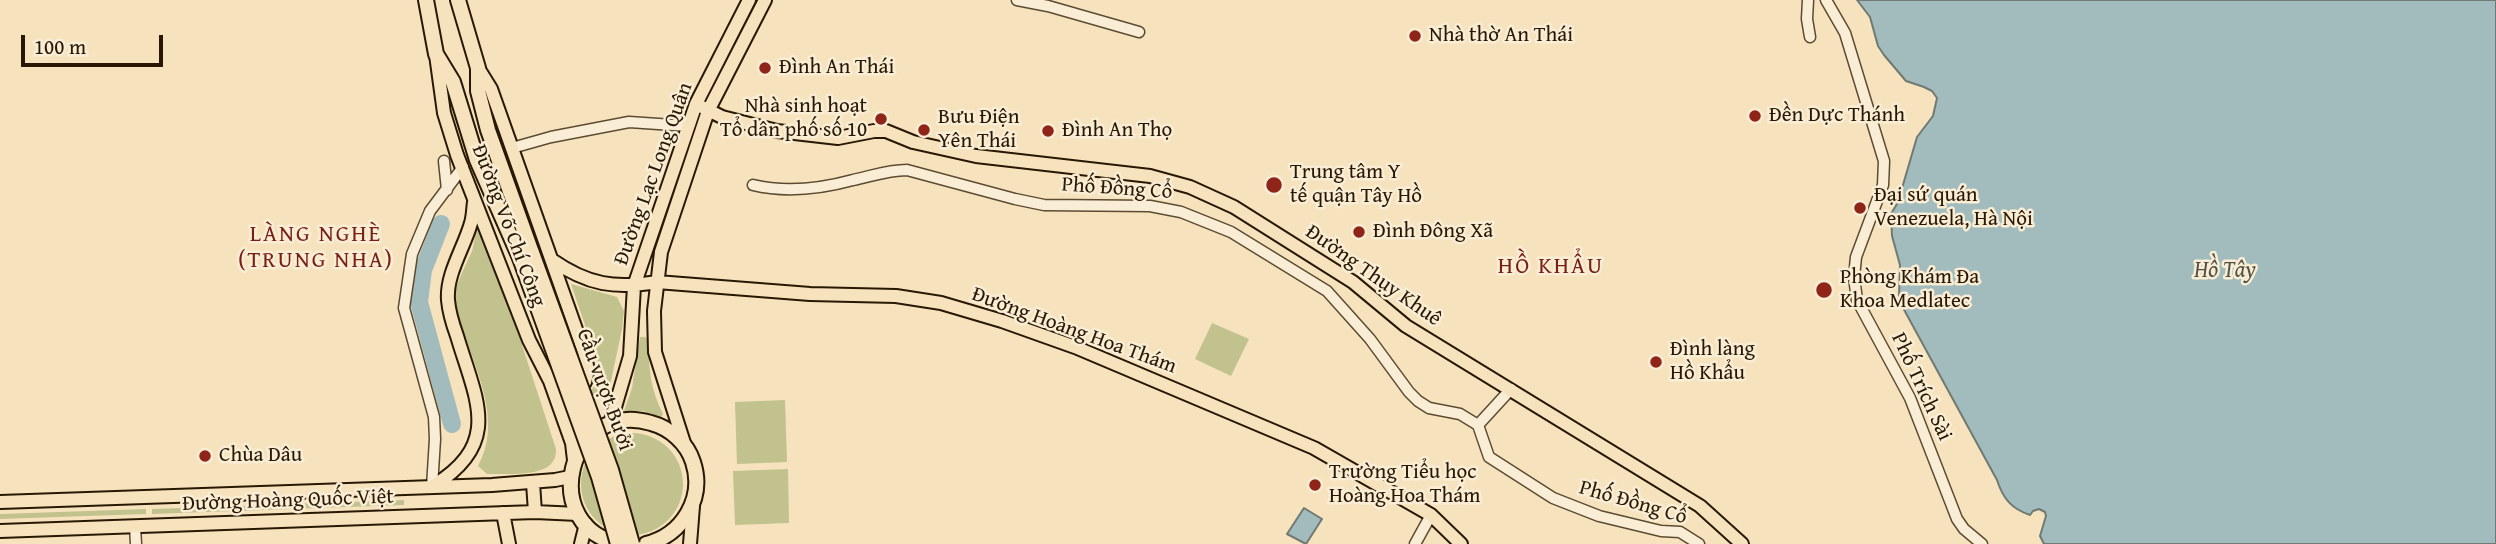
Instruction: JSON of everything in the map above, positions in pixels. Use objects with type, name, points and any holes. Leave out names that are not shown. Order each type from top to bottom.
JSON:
[{"type":"highway","name":"Đường Võ Chí Công","points":[[426,0],[436,54]]},
{"type":"highway","points":[[458,0],[478,68],[478,91],[488,130],[526,255]]},
{"type":"highway","points":[[436,54],[453,82],[477,160],[526,255]]},
{"type":"highway","name":"Cầu vượt Bưởi","points":[[526,255],[619,544]]},
{"type":"highway","name":"Cầu vượt Bưởi","points":[[526,255],[611,470],[632,544]]},
{"type":"highway","points":[[619,544],[603,538],[589,528],[570,491],[570,477],[574,460],[582,445],[594,432],[626,420],[643,420],[666,429],[685,446],[696,474],[696,489],[687,516],[666,540],[646,544]]},
{"type":"main road","name":"Đường Lạc Long Quân","points":[[685,446],[655,352],[654,311],[661,252],[702,107],[749,0]]},
{"type":"main road","name":"Đường Lạc Long Quân","points":[[610,424],[630,356],[634,286],[688,126],[765,0]]},
{"type":"main road","name":"Đường Võ Chí Công","points":[[436,54],[444,113],[528,340],[550,381],[572,443],[574,460]]},
{"type":"main road","name":"Đường Võ Chí Công","points":[[478,68],[491,89],[584,352],[588,370],[585,382],[569,390],[550,381]]},
{"type":"main road","name":"Đường Thụy Khuê","points":[[702,107],[778,131],[812,137],[838,138],[886,131],[913,142],[976,156],[1169,180],[1211,195],[1294,243],[1353,282],[1406,326],[1700,506],[1742,544]]},
{"type":"main road","points":[[432,487],[466,461],[477,437],[479,423],[475,397],[448,300],[451,281],[471,223],[474,198]]},
{"type":"main road","name":"Đường Hoàng Hoa Thám","points":[[552,260],[567,271],[610,285],[634,286],[657,282],[810,294],[896,296],[942,303],[1002,321],[1074,347],[1314,448],[1431,515],[1461,544]]},
{"type":"main road","name":"Đường Hoàng Quốc Việt","points":[[0,502],[533,483],[570,477]]},
{"type":"main road","points":[[533,483],[535,512]]},
{"type":"main road","points":[[690,544],[693,503]]},
{"type":"main road","name":"Đường Hoàng Quốc Việt","points":[[0,531],[535,512],[589,528]]},
{"type":"main road","points":[[503,513],[509,544]]},
{"type":"main road","points":[[581,544],[589,528]]},
{"type":"street","points":[[1808,0],[1810,37]]},
{"type":"street","name":"Phố Trích Sài","points":[[1826,0],[1844,33],[1884,161],[1883,185],[1856,257],[1854,277],[1857,300],[1910,398],[1957,519],[1964,529],[1982,544]]},
{"type":"street","points":[[1015,4],[1048,6],[1139,32]]},
{"type":"street","points":[[512,148],[629,122],[688,126]]},
{"type":"street","points":[[444,161],[447,190]]},
{"type":"street","points":[[432,487],[434,417],[404,308],[412,254],[430,211],[463,167]]},
{"type":"street","name":"Phố Đồng Cổ","points":[[753,185],[792,190],[813,188],[890,170],[907,170],[1044,205],[1150,206],[1181,212],[1231,232],[1327,291],[1370,339],[1409,392],[1419,401],[1429,408],[1460,414],[1478,425],[1489,457],[1553,498],[1599,516],[1661,531],[1681,532],[1699,544]]},
{"type":"street","points":[[1283,263],[1294,243]]},
{"type":"street","points":[[1478,425],[1511,389]]},
{"type":"street","points":[[1415,544],[1431,515]]},
{"type":"street","points":[[135,526],[136,544]]},
{"type":"green space","points":[[479,226],[556,449],[549,466],[530,473],[487,474],[478,466],[485,450],[488,416],[481,382],[456,313],[455,300],[457,285],[472,251]]},
{"type":"green space","points":[[571,284],[617,297],[624,311],[607,400],[589,394],[600,377],[600,369]]},
{"type":"green space","points":[[1212,323],[1249,339],[1231,376],[1195,359]]},
{"type":"green space","points":[[640,337],[649,341],[651,379],[663,414],[661,417],[643,411],[624,411],[632,388]]},
{"type":"green space","points":[[785,400],[787,462],[737,464],[735,402]]},
{"type":"green space","points":[[632,433],[651,437],[668,448],[679,465],[683,484],[679,503],[668,520],[651,531],[632,535],[613,531],[596,520],[585,503],[581,484],[585,465],[596,448],[613,437]]},
{"type":"green space","points":[[788,469],[789,523],[735,525],[733,471]]},
{"type":"green space","points":[[404,500],[404,505],[152,514],[152,509]]},
{"type":"green space","points":[[146,509],[146,514],[0,519],[0,514]]},
{"type":"water","name":"Hồ Tây","points":[[1857,0],[2496,0],[2496,544],[2044,544],[2040,536],[2045,512],[2039,509],[2030,515],[2018,510],[2005,498],[1902,306],[1899,296],[1900,265],[1892,236],[1891,214],[1898,202],[1917,137],[1933,116],[1937,98],[1932,91],[1906,81],[1884,55],[1878,46],[1870,17]]},
{"type":"water","points":[[1304,508],[1322,519],[1306,544],[1287,534]]},
{"type":"waterway","points":[[441,224],[423,270],[419,302],[452,424]]},
{"type":"place","name":"Nhà thờ An Thái","points":[[1415,36]]},
{"type":"place","name":"Đình An Thái","points":[[765,68]]},
{"type":"place","name":"Đền Dực Thánh","points":[[1755,116]]},
{"type":"place","name":"Nhà sinh hoạt Tổ dân phố số 10","points":[[881,119]]},
{"type":"place","name":"Bưu Điện Yên Thái","points":[[924,130]]},
{"type":"place","name":"Đình An Thọ","points":[[1048,131]]},
{"type":"place","name":"Trung tâm Y tế quận Tây Hồ","points":[[1274,185]]},
{"type":"place","name":"Đại sứ quán Venezuela, Hà Nội","points":[[1860,208]]},
{"type":"place","name":"Đình Đông Xã","points":[[1359,232]]},
{"type":"place","name":"Phòng Khám Đa Khoa Medlatec","points":[[1824,290]]},
{"type":"place","name":"Đình làng Hồ Khẩu","points":[[1656,362]]},
{"type":"place","name":"Chùa Dâu","points":[[205,456]]},
{"type":"place","name":"Trường Tiểu học Hoàng Hoa Thám","points":[[1315,485]]},
{"type":"district","name":"LÀNG NGHÈ (TRUNG NHA)","points":[[316,248]]},
{"type":"district","name":"HỒ KHẨU","points":[[1551,267]]}]
